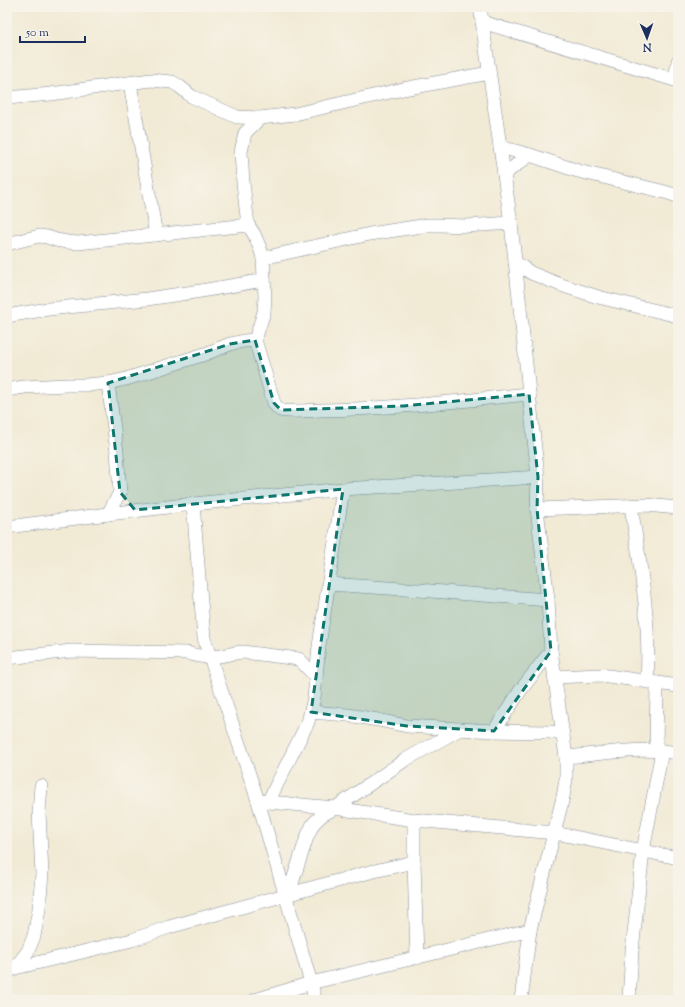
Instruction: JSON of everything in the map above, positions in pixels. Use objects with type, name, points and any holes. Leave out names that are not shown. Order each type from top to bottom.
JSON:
[{"type":"street","points":[[480,7],[511,223],[538,477],[538,509],[548,600],[551,651],[566,757],[566,779],[563,797],[530,930],[521,1000]]},
{"type":"street","points":[[482,22],[676,81],[678,61]]},
{"type":"street","points":[[7,98],[51,94],[151,80],[172,82],[191,96],[237,117],[260,118],[295,114],[403,89],[489,73]]},
{"type":"street","points":[[130,83],[156,235]]},
{"type":"street","points":[[260,118],[245,134],[241,152],[248,225],[254,234],[263,258],[265,297],[264,312],[255,340],[274,403],[277,407],[281,410],[353,410],[529,394]]},
{"type":"street","points":[[500,147],[578,171],[678,196]]},
{"type":"street","points":[[504,174],[530,155]]},
{"type":"street","points":[[263,258],[370,234],[428,225],[466,226],[511,223]]},
{"type":"street","points":[[7,244],[40,236],[78,243],[248,225]]},
{"type":"street","points":[[515,262],[531,273],[561,286],[598,297],[678,316]]},
{"type":"street","points":[[517,283],[531,273]]},
{"type":"street","points":[[7,316],[48,309],[147,299],[264,280]]},
{"type":"street","points":[[7,390],[24,387],[67,385],[86,386],[108,383],[126,379],[205,354],[230,344],[255,340]]},
{"type":"street","points":[[108,383],[117,452],[120,492],[108,514]]},
{"type":"street","points":[[7,527],[135,510],[343,489],[538,477]]},
{"type":"street","points":[[263,801],[300,739],[311,712],[314,698],[319,646],[343,489]]},
{"type":"street","points":[[120,492],[135,510]]},
{"type":"street","points":[[193,504],[204,638],[263,801],[315,1000]]},
{"type":"street","points":[[538,509],[646,505],[678,508]]},
{"type":"street","points":[[630,1000],[632,951],[643,851],[659,751],[647,631],[631,506]]},
{"type":"street","points":[[328,584],[548,600]]},
{"type":"street","points":[[299,659],[319,646]]},
{"type":"street","points":[[7,658],[72,651],[187,653],[210,657],[243,652],[299,659],[316,677]]},
{"type":"street","points":[[494,731],[520,691],[551,651]]},
{"type":"street","points":[[554,677],[601,675],[678,686]]},
{"type":"street","points":[[311,712],[348,715],[407,726],[494,731],[550,732],[563,734]]},
{"type":"street","points":[[288,895],[307,837],[313,824],[322,815],[335,808],[405,760],[460,729]]},
{"type":"street","points":[[566,757],[645,750],[678,753]]},
{"type":"street","points":[[11,971],[28,951],[34,936],[39,909],[42,874],[39,812],[41,786]]},
{"type":"street","points":[[263,801],[335,808],[414,820],[555,833],[678,858]]},
{"type":"street","points":[[414,820],[417,958]]},
{"type":"street","points":[[11,971],[132,940],[169,927],[370,872],[414,862]]},
{"type":"street","points":[[255,1000],[311,984],[530,930]]},
{"type":"highlighted area","points":[[255,340],[274,403],[281,410],[404,406],[529,394],[538,477],[537,509],[551,651],[494,731],[407,726],[311,712],[343,489],[135,510],[120,492],[108,383],[230,344]]}]
